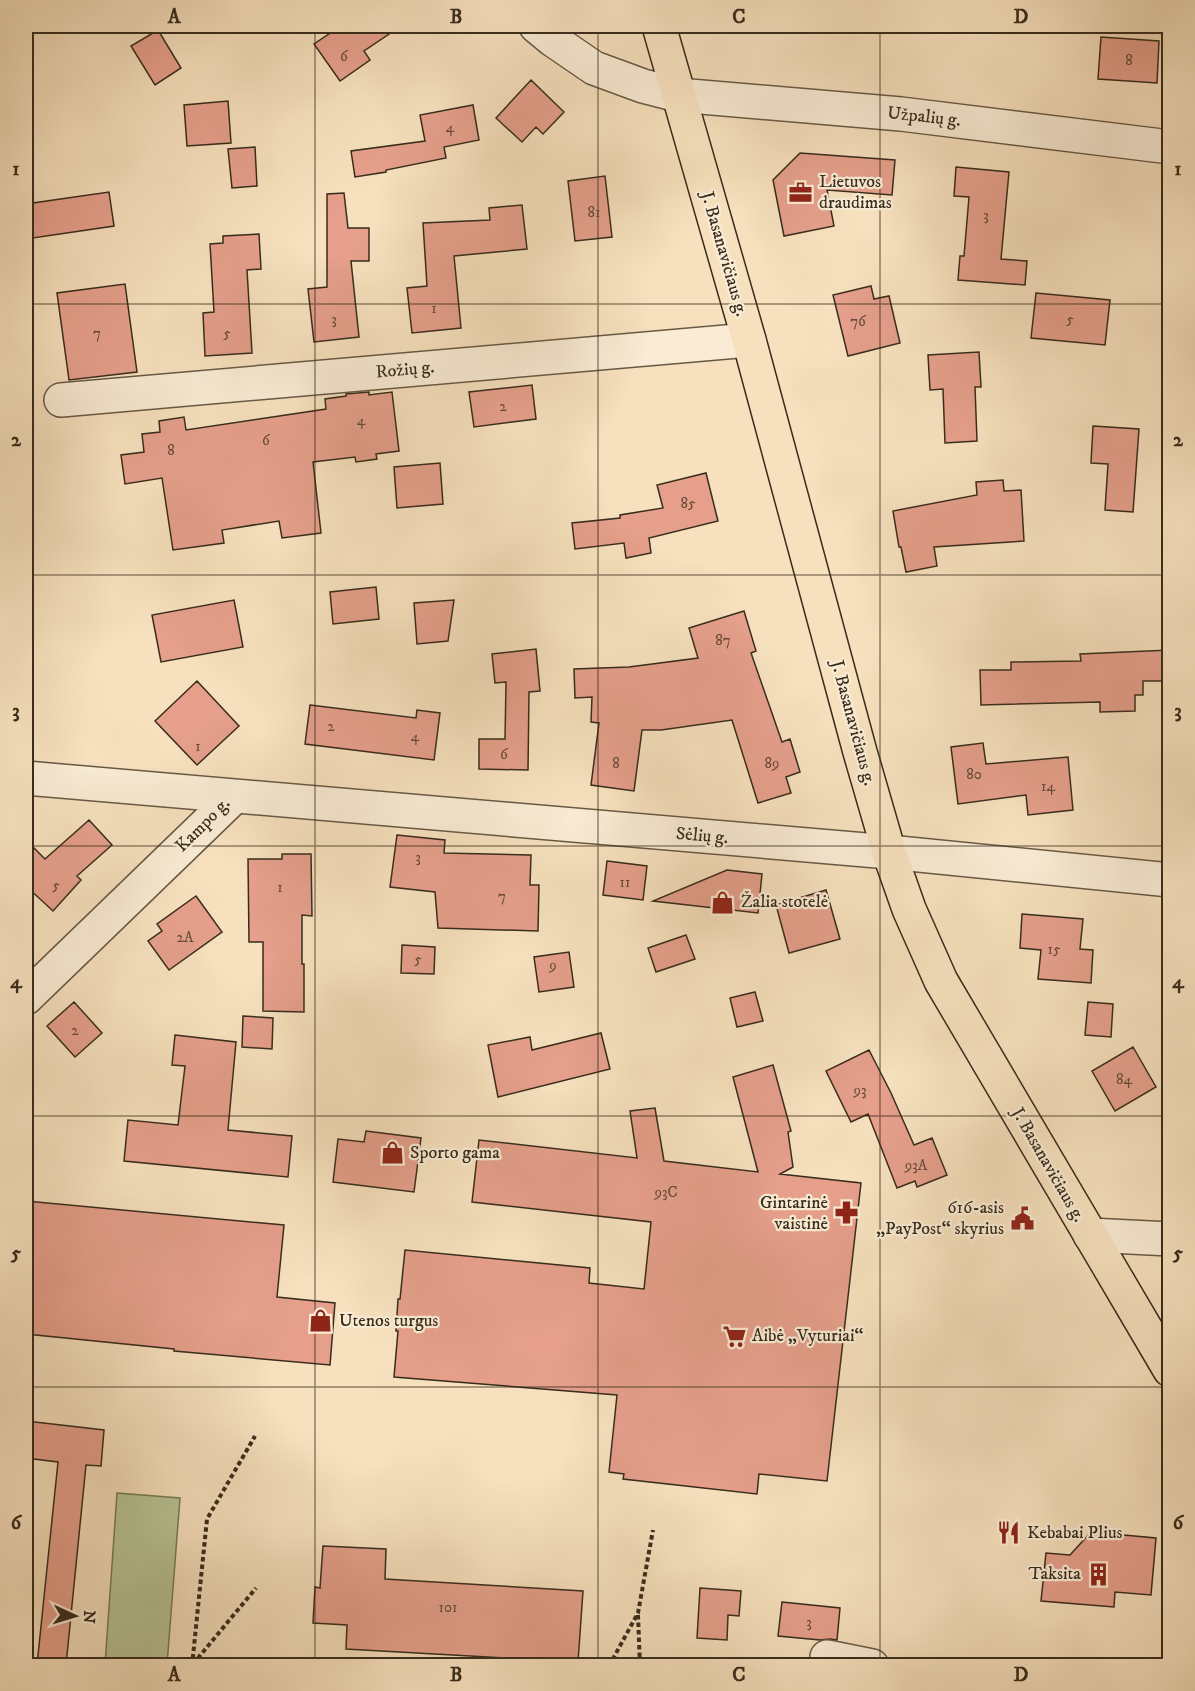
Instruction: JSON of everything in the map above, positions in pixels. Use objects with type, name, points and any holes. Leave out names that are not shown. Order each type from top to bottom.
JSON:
[{"type":"main road","name":"J. Basanavičiaus g.","points":[[659,26],[749,340],[889,852],[909,909],[941,981],[1089,1236],[1170,1370]]},
{"type":"street","name":"Užpalių g.","points":[[536,26],[594,68],[644,86],[678,95],[901,114],[1170,147]]},
{"type":"street","name":"Rožių g.","points":[[61,400],[749,340]]},
{"type":"street","name":"Kampo g.","points":[[26,778],[235,796]]},
{"type":"street","name":"Sėlių g.","points":[[235,796],[889,852],[1170,880]]},
{"type":"street","name":"Kampo g.","points":[[26,998],[235,796]]},
{"type":"street","points":[[1089,1236],[1170,1239]]},
{"type":"street","points":[[827,1657],[872,1665]]},
{"type":"path","points":[[192,1665],[207,1519],[255,1437]]},
{"type":"path","points":[[640,1665],[638,1613],[653,1530]]},
{"type":"path","points":[[192,1665],[256,1588]]},
{"type":"path","points":[[609,1665],[638,1613]]},
{"type":"green space","points":[[117,1493],[180,1498],[167,1665],[105,1665]]},
{"type":"building","points":[[341,26],[401,26],[364,51],[370,60],[340,81],[314,44]]},
{"type":"building","points":[[158,30],[181,68],[155,85],[131,46]]},
{"type":"building","points":[[1101,37],[1159,41],[1157,83],[1098,79]]},
{"type":"building","points":[[531,80],[564,112],[543,134],[536,127],[522,142],[496,118]]},
{"type":"building","points":[[228,101],[231,143],[187,146],[184,105]]},
{"type":"building","points":[[473,105],[479,140],[444,147],[446,158],[355,177],[351,151],[425,141],[420,115]]},
{"type":"building","points":[[255,147],[257,186],[232,188],[228,149]]},
{"type":"building","name":"Lietuvos draudimas","points":[[800,153],[895,160],[892,195],[827,190],[834,226],[784,236],[773,180]]},
{"type":"building","points":[[956,167],[1009,172],[1001,259],[1027,261],[1025,285],[958,280],[960,256],[964,256],[969,197],[954,196]]},
{"type":"building","points":[[605,176],[612,237],[575,241],[568,181]]},
{"type":"building","points":[[109,192],[114,226],[26,239],[26,204]]},
{"type":"building","points":[[344,193],[348,228],[369,228],[369,261],[351,261],[359,337],[314,342],[308,289],[327,287],[327,194]]},
{"type":"building","points":[[522,205],[527,249],[454,256],[461,328],[412,333],[407,288],[427,286],[423,223],[490,220],[489,208]]},
{"type":"building","points":[[259,234],[261,269],[247,270],[252,353],[205,356],[203,313],[214,312],[210,244],[223,243],[223,236]]},
{"type":"building","points":[[125,284],[137,372],[69,380],[57,293]]},
{"type":"building","points":[[871,286],[874,299],[889,296],[900,343],[848,356],[833,295]]},
{"type":"building","points":[[1036,293],[1110,300],[1105,345],[1031,338]]},
{"type":"building","points":[[979,352],[981,387],[975,387],[977,441],[945,443],[943,389],[930,390],[928,355]]},
{"type":"building","points":[[532,385],[536,419],[474,427],[469,392]]},
{"type":"building","points":[[369,392],[369,395],[392,392],[399,451],[376,454],[377,459],[356,462],[355,457],[313,462],[321,533],[282,538],[279,521],[222,530],[224,543],[173,550],[162,478],[125,484],[121,455],[144,452],[142,434],[160,432],[159,421],[184,417],[186,430],[326,409],[325,399]]},
{"type":"building","points":[[1093,426],[1139,429],[1133,512],[1105,510],[1108,464],[1091,463]]},
{"type":"building","points":[[440,463],[443,504],[397,508],[394,467]]},
{"type":"building","points":[[706,473],[718,521],[649,538],[651,553],[626,558],[624,543],[575,549],[572,523],[620,518],[620,515],[663,508],[657,485]]},
{"type":"building","points":[[1003,480],[1004,491],[1021,490],[1024,541],[934,547],[937,566],[906,572],[893,511],[977,495],[976,482]]},
{"type":"building","points":[[376,587],[379,619],[333,624],[330,592]]},
{"type":"building","points":[[234,600],[243,647],[161,662],[152,615]]},
{"type":"building","points":[[454,600],[448,641],[417,644],[414,603]]},
{"type":"building","points":[[744,611],[756,651],[751,653],[782,742],[790,739],[800,772],[786,777],[791,793],[758,803],[732,720],[661,730],[642,730],[634,791],[591,785],[599,723],[591,722],[592,697],[575,698],[574,669],[629,667],[698,658],[689,628]]},
{"type":"building","points":[[536,649],[540,691],[529,692],[528,770],[479,769],[479,739],[505,739],[506,682],[495,683],[492,654]]},
{"type":"building","points":[[1170,650],[1170,681],[1143,681],[1143,695],[1135,695],[1135,711],[1100,712],[1100,702],[981,705],[980,670],[1011,670],[1011,662],[1081,661],[1080,654]]},
{"type":"building","points":[[197,681],[239,726],[197,765],[155,721]]},
{"type":"building","points":[[310,705],[416,718],[417,710],[440,713],[434,760],[305,744]]},
{"type":"building","points":[[983,743],[986,764],[1068,757],[1073,810],[1028,815],[1026,795],[958,804],[951,747]]},
{"type":"building","points":[[89,820],[112,845],[77,876],[81,880],[53,911],[26,886],[26,840],[45,859]]},
{"type":"building","points":[[397,835],[445,840],[444,853],[531,855],[530,885],[539,885],[538,931],[438,928],[435,892],[390,887]]},
{"type":"building","points":[[282,854],[311,854],[312,916],[302,915],[304,1012],[263,1011],[263,942],[249,942],[248,859],[282,859]]},
{"type":"building","points":[[607,861],[647,866],[643,900],[603,895]]},
{"type":"building","points":[[727,870],[762,874],[758,913],[653,901]]},
{"type":"building","points":[[826,890],[840,939],[789,953],[776,905]]},
{"type":"building","points":[[196,896],[222,932],[169,970],[148,941],[162,931],[157,924]]},
{"type":"building","points":[[1022,914],[1083,919],[1080,949],[1093,950],[1091,983],[1038,979],[1041,950],[1020,948]]},
{"type":"building","points":[[686,935],[695,959],[656,972],[648,948]]},
{"type":"building","points":[[402,945],[435,947],[434,974],[401,973]]},
{"type":"building","points":[[569,952],[574,987],[539,992],[534,957]]},
{"type":"building","points":[[755,992],[763,1021],[737,1027],[730,998]]},
{"type":"building","points":[[74,1002],[102,1033],[75,1057],[47,1026]]},
{"type":"building","points":[[1088,1002],[1113,1004],[1111,1037],[1085,1035]]},
{"type":"building","points":[[243,1016],[273,1018],[272,1049],[242,1047]]},
{"type":"building","points":[[601,1033],[610,1069],[498,1097],[488,1045],[530,1037],[532,1050]]},
{"type":"building","points":[[175,1035],[236,1042],[228,1130],[292,1136],[288,1177],[124,1161],[128,1120],[178,1125],[185,1066],[172,1065]]},
{"type":"building","points":[[1133,1047],[1156,1087],[1115,1111],[1092,1071]]},
{"type":"building","points":[[869,1050],[914,1145],[932,1138],[947,1175],[917,1187],[915,1181],[897,1188],[868,1114],[851,1122],[826,1071]]},
{"type":"building","points":[[773,1065],[791,1131],[788,1132],[793,1167],[780,1174],[861,1183],[827,1481],[759,1474],[757,1494],[623,1479],[624,1474],[609,1472],[617,1395],[394,1377],[398,1299],[400,1299],[405,1250],[590,1268],[589,1283],[644,1289],[651,1222],[472,1202],[479,1140],[637,1158],[630,1111],[655,1108],[664,1161],[758,1172],[733,1077]]},
{"type":"building","points":[[366,1131],[421,1138],[414,1192],[333,1182],[338,1139],[364,1142]]},
{"type":"building","points":[[26,1201],[284,1225],[277,1297],[335,1303],[330,1365],[174,1351],[174,1349],[26,1334]]},
{"type":"building","points":[[26,1421],[104,1430],[101,1466],[86,1465],[66,1665],[37,1665],[58,1462],[26,1458]]},
{"type":"building","name":"Taksita","points":[[1091,1532],[1156,1538],[1151,1595],[1115,1592],[1114,1607],[1041,1601],[1046,1553],[1070,1555]]},
{"type":"building","points":[[323,1546],[386,1549],[385,1579],[583,1591],[578,1662],[346,1649],[347,1625],[313,1623],[315,1587],[320,1588]]},
{"type":"building","points":[[700,1588],[741,1591],[739,1616],[728,1615],[727,1640],[697,1638]]},
{"type":"building","points":[[782,1602],[840,1608],[837,1640],[778,1636]]},
{"type":"place","name":"Lietuvos draudimas","points":[[801,192]]},
{"type":"place","name":"Žalia stotelė","points":[[723,902]]},
{"type":"place","name":"Sporto gama","points":[[392,1153]]},
{"type":"place","name":"Gintarinė vaistinė","points":[[846,1213]]},
{"type":"place","name":"616-asis „PayPost“ skyrius","points":[[1022,1218]]},
{"type":"place","name":"Utenos turgus","points":[[321,1321]]},
{"type":"place","name":"Aibė „Vyturiai“","points":[[734,1336]]},
{"type":"place","name":"Kebabai Plius","points":[[1009,1533]]},
{"type":"place","name":"Taksita","points":[[1099,1574]]}]
